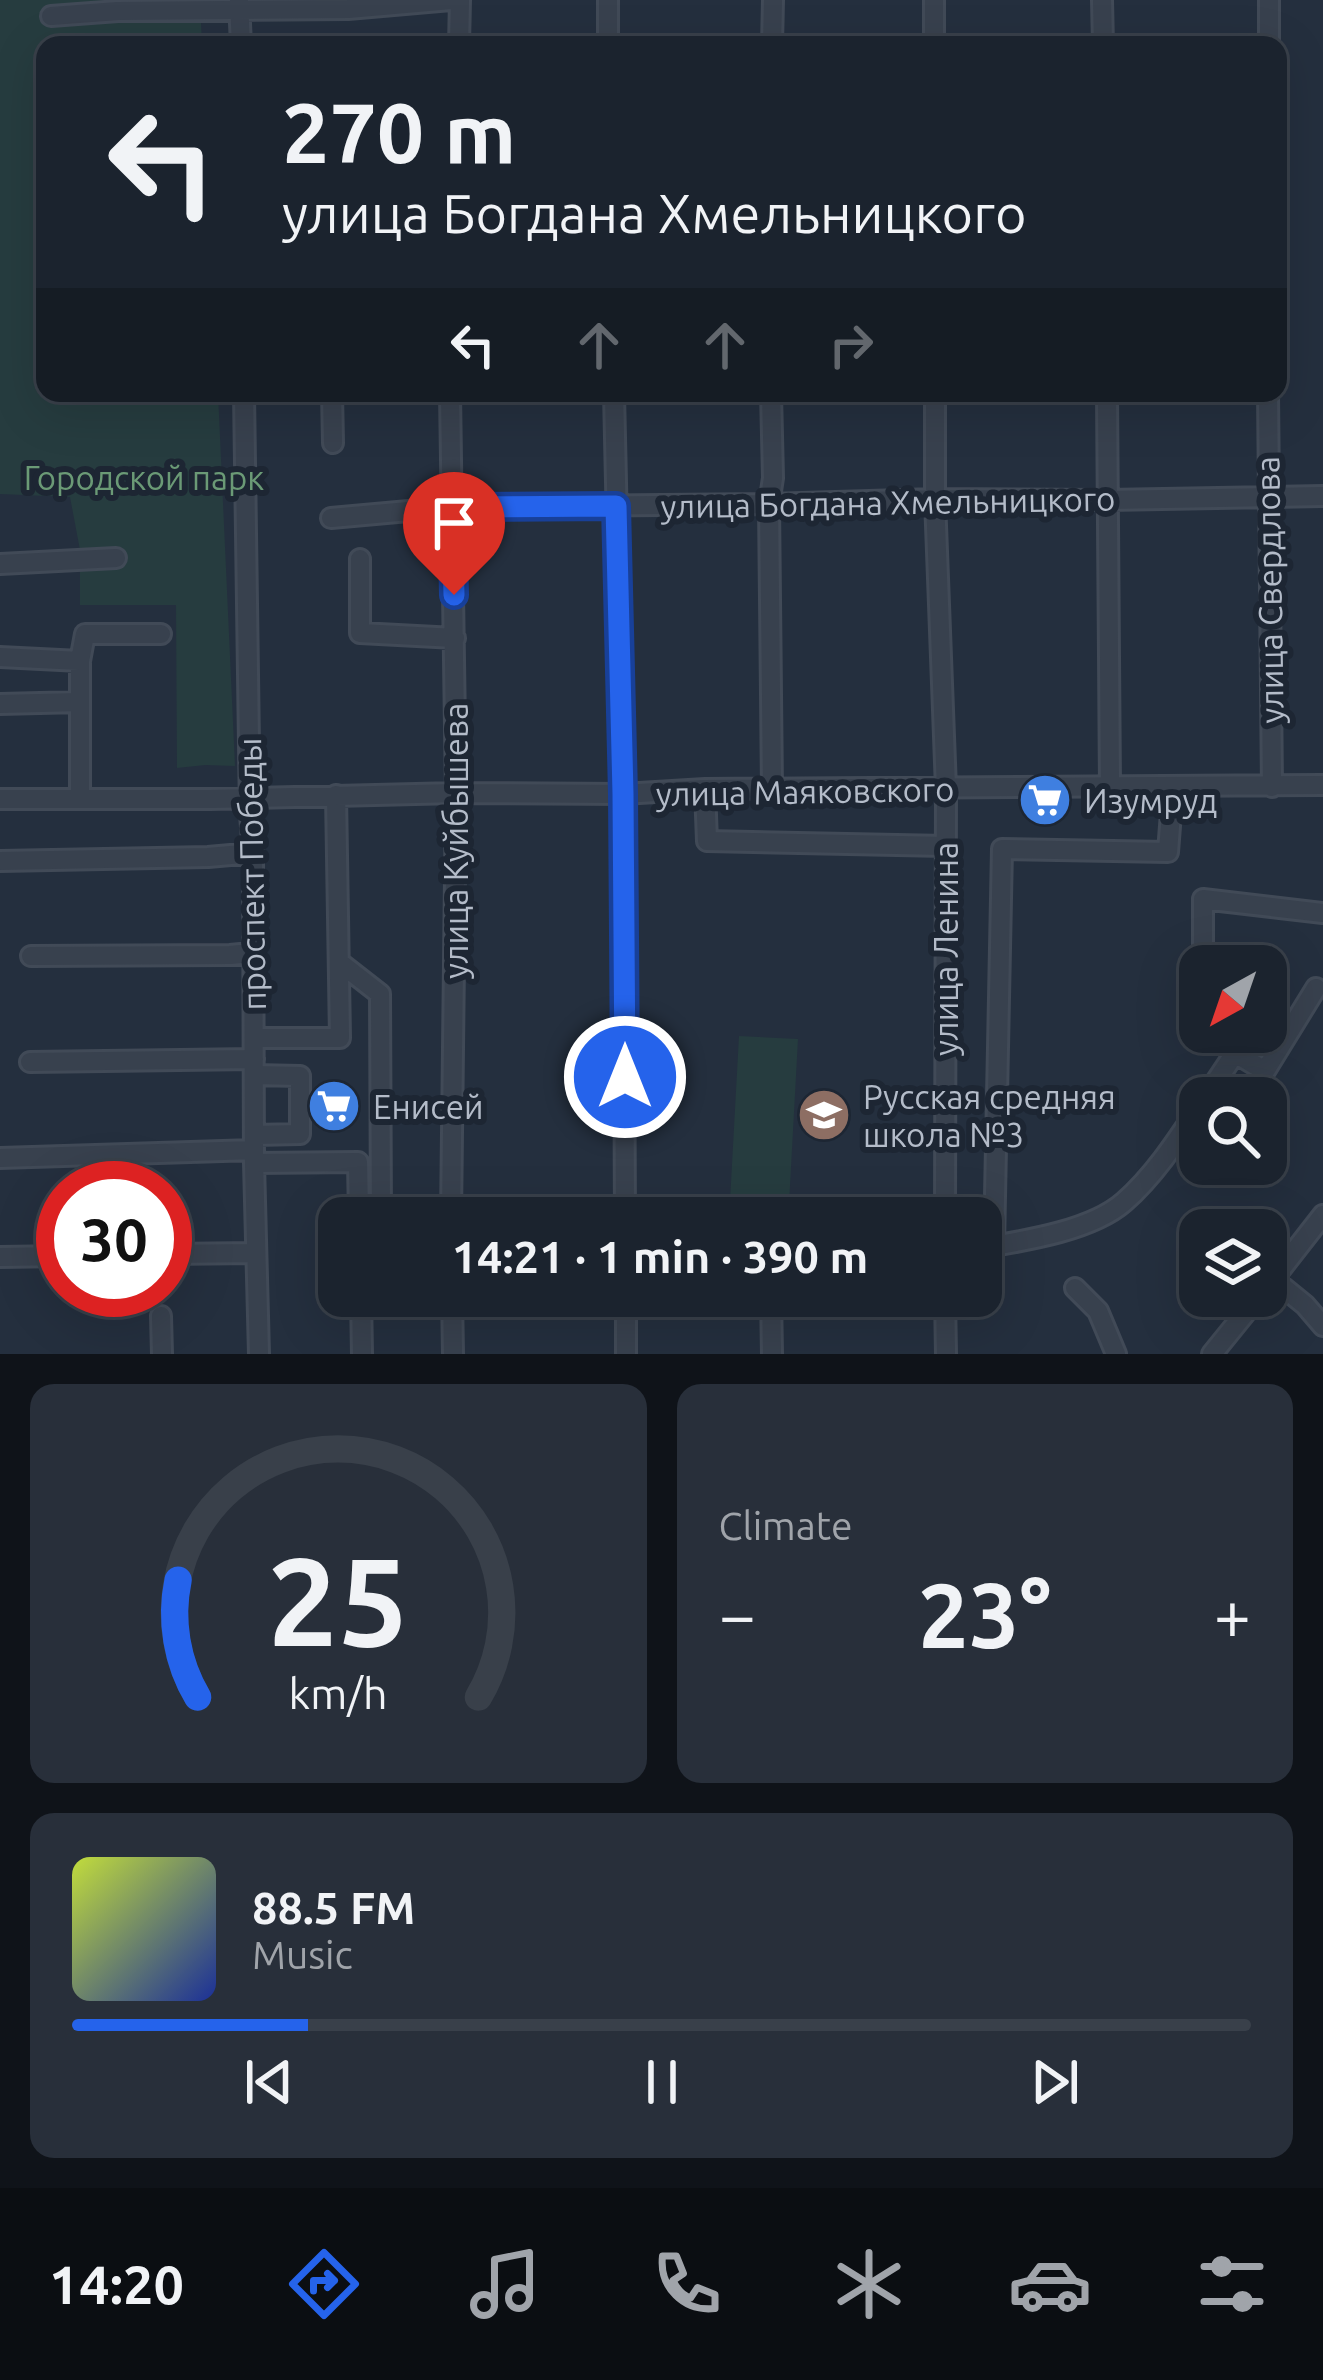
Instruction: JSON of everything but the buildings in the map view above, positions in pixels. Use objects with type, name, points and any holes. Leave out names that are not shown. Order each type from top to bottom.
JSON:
[{"type":"street","points":[[51,16],[239,6],[348,9],[456,0],[458,36]]},
{"type":"street","points":[[608,0],[608,36]]},
{"type":"street","points":[[772,36],[773,0]]},
{"type":"street","points":[[934,0],[934,36]]},
{"type":"street","points":[[1102,0],[1103,36]]},
{"type":"street","points":[[1269,0],[1269,36]]},
{"type":"street","points":[[239,6],[241,36]]},
{"type":"street","name":"проспект Победы","points":[[244,402],[259,1354]]},
{"type":"street","points":[[332,402],[333,442]]},
{"type":"street","name":"улица Куйбышева","points":[[450,402],[456,793],[451,1197]]},
{"type":"street","points":[[614,402],[626,1197]]},
{"type":"street","points":[[771,402],[772,790]]},
{"type":"street","name":"улица Ленина","points":[[935,402],[946,789],[945,1197]]},
{"type":"street","points":[[1107,402],[1110,787]]},
{"type":"street","name":"улица Свердлова","points":[[1268,402],[1271,787]]},
{"type":"street","name":"улица Богдана Хмельницкого","points":[[332,518],[452,507],[1323,496]]},
{"type":"street","points":[[0,564],[116,558]]},
{"type":"street","points":[[360,559],[360,633],[455,638]]},
{"type":"street","points":[[80,799],[80,661],[86,634],[161,634]]},
{"type":"street","points":[[0,657],[80,661]]},
{"type":"street","points":[[0,704],[80,702]]},
{"type":"street","name":"улица Маяковского","points":[[0,799],[1323,785]]},
{"type":"street","points":[[989,1197],[1002,849],[1168,852],[1173,787]]},
{"type":"street","points":[[705,789],[707,841],[946,846]]},
{"type":"street","points":[[254,1038],[340,1038],[335,794]]},
{"type":"street","points":[[0,861],[253,853]]},
{"type":"street","points":[[1203,945],[1203,899],[1323,913]]},
{"type":"street","points":[[31,956],[251,953]]},
{"type":"street","points":[[339,962],[380,994],[381,1197]]},
{"type":"street","points":[[1287,1035],[1316,988]]},
{"type":"street","points":[[1248,1053],[1265,1071],[1276,1053]]},
{"type":"street","points":[[30,1062],[254,1067],[300,1076],[300,1134],[254,1149]]},
{"type":"street","points":[[1002,1243],[1088,1222],[1123,1204],[1179,1137]]},
{"type":"street","points":[[0,1157],[254,1149],[358,1162],[359,1197]]},
{"type":"street","points":[[1287,1260],[1323,1215]]},
{"type":"street","points":[[192,1254],[256,1253]]},
{"type":"street","points":[[0,1257],[36,1256]]},
{"type":"street","points":[[1075,1288],[1098,1311],[1116,1354]]},
{"type":"street","points":[[1287,1294],[1305,1305],[1323,1326]]},
{"type":"street","points":[[161,1317],[162,1354]]},
{"type":"street","points":[[361,1317],[362,1354]]},
{"type":"street","points":[[452,1317],[453,1354]]},
{"type":"street","points":[[626,1317],[626,1354]]},
{"type":"street","points":[[771,1317],[772,1354]]},
{"type":"street","points":[[945,1317],[946,1354]]},
{"type":"street","points":[[1212,1354],[1242,1317]]},
{"type":"green space","name":"Городской парк","points":[[0,0],[200,0],[202,36],[36,36],[36,402],[218,402],[235,766],[177,768],[176,605],[80,605],[80,550],[70,497],[0,494]]},
{"type":"green space","points":[[739,1036],[798,1039],[789,1197],[730,1197]]},
{"type":"place","name":"Изумруд","points":[[1045,800]]},
{"type":"place","name":"Енисей","points":[[334,1106]]},
{"type":"place","name":"Русская средняя школа №3","points":[[824,1115]]},
{"type":"route","points":[[454,595],[452,507],[616,506],[625,1077]]}]
